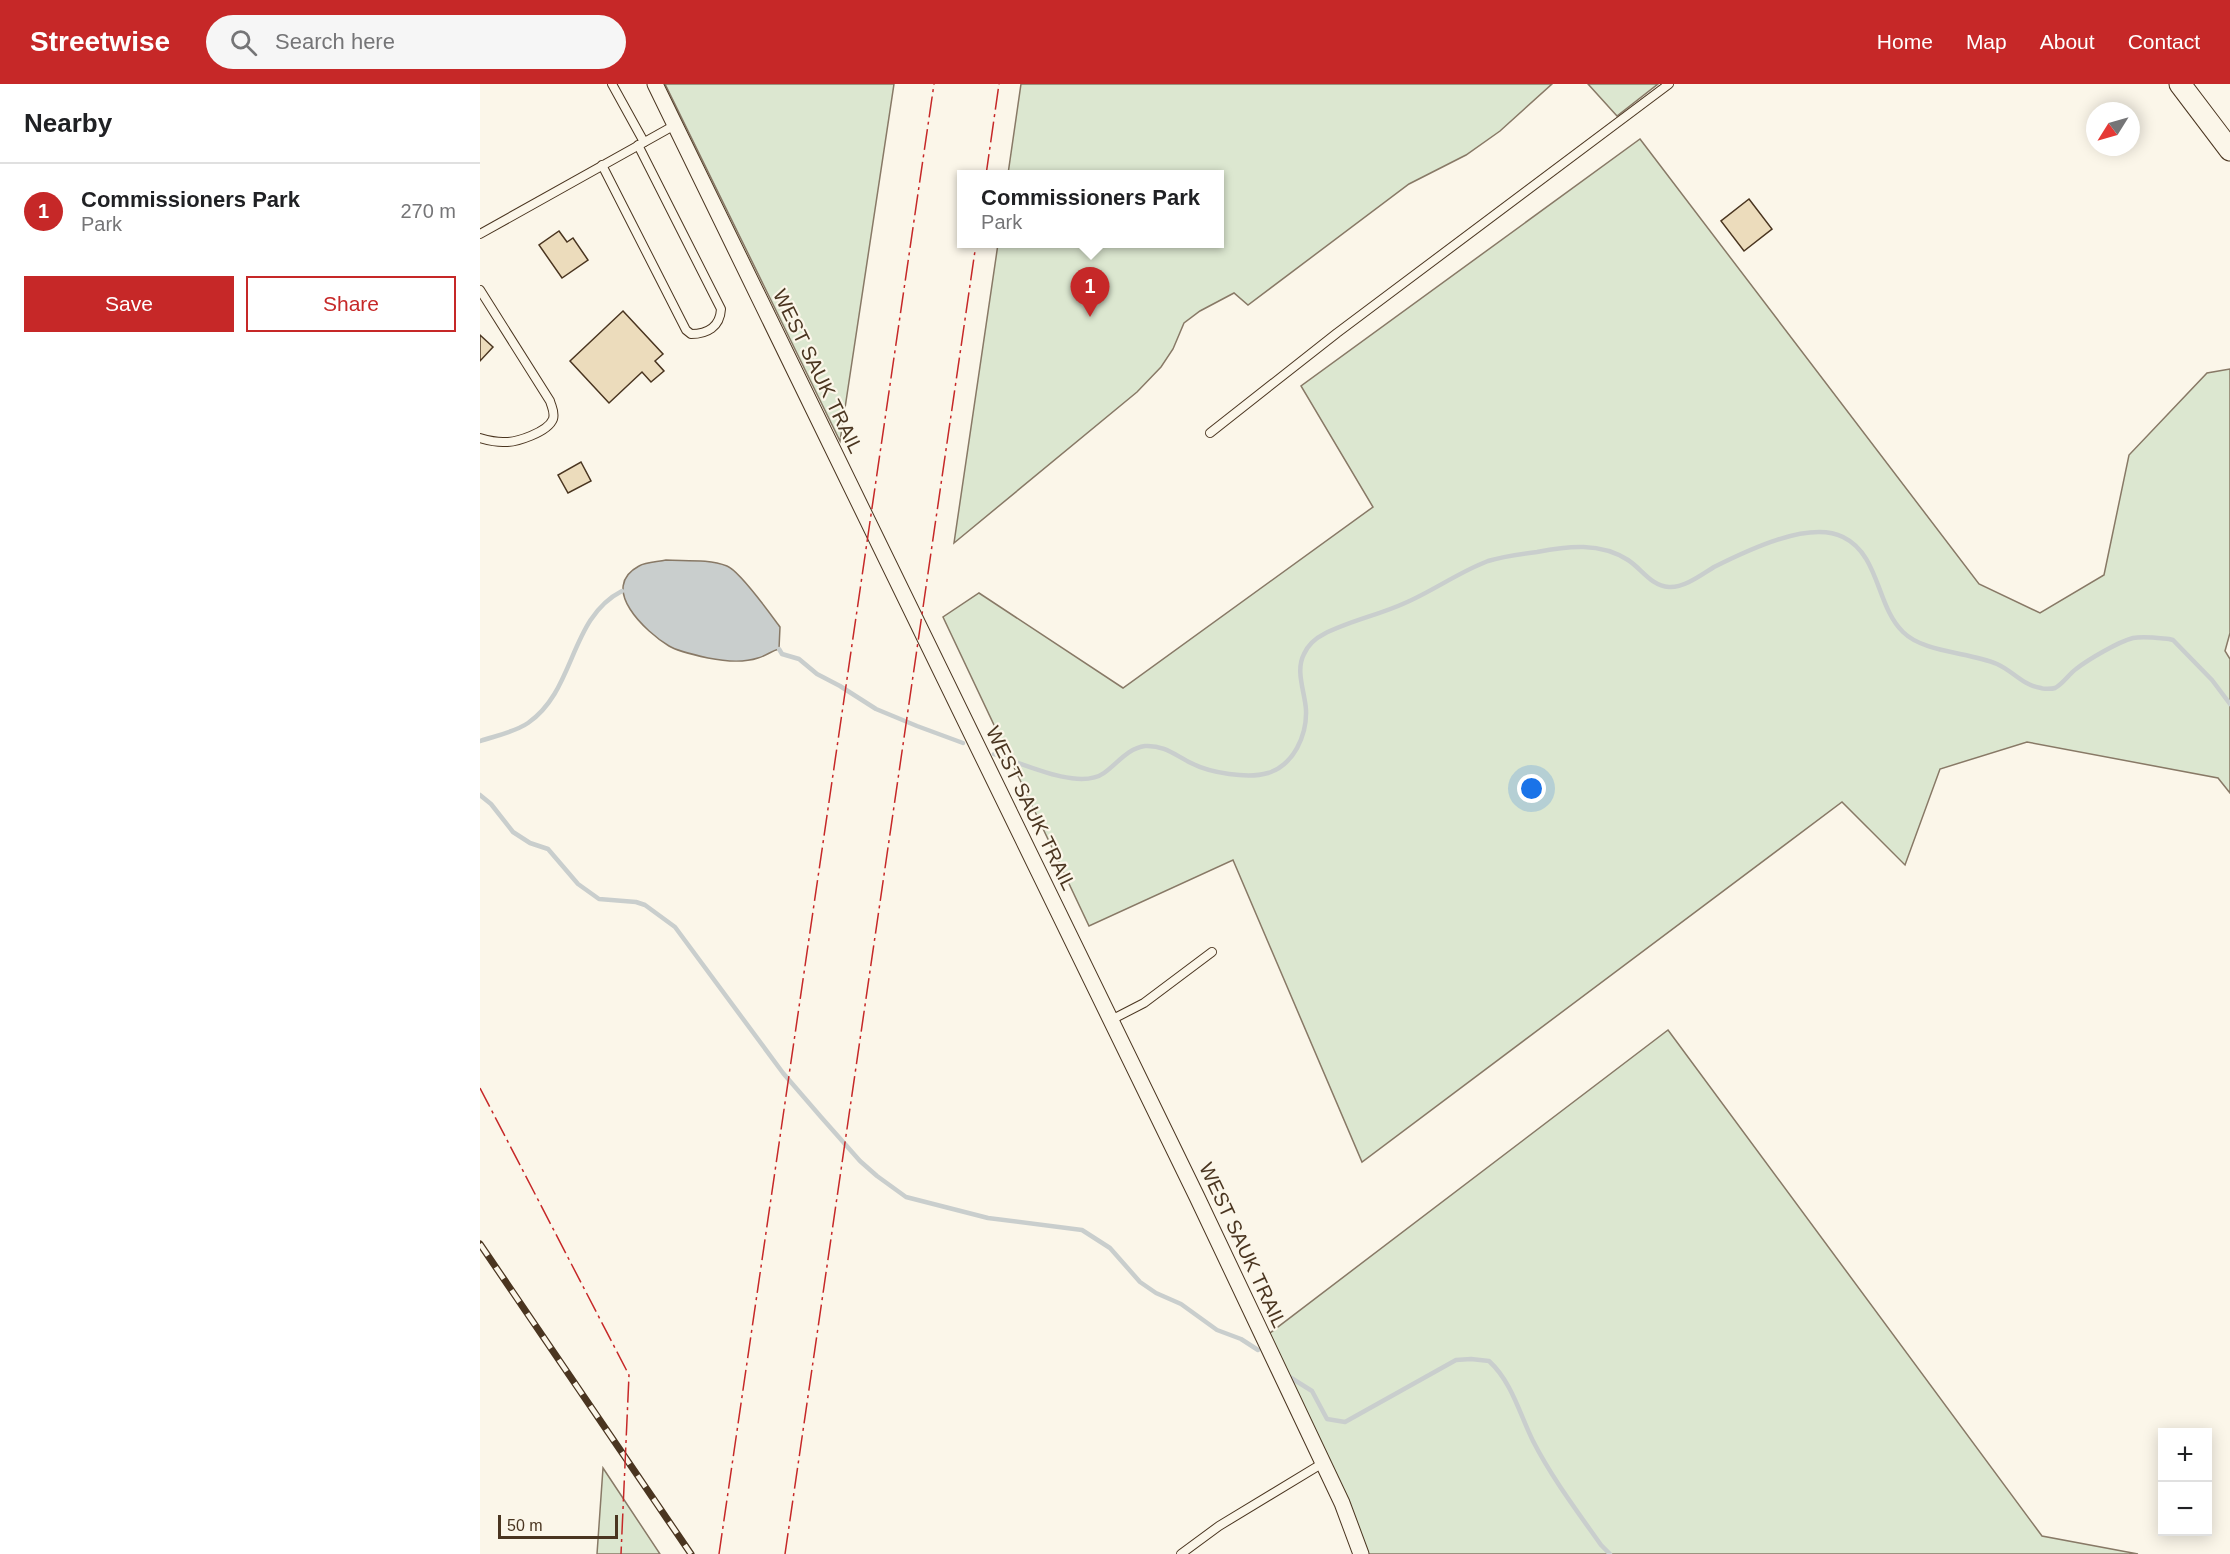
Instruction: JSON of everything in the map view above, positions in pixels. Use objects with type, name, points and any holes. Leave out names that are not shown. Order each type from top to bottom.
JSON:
[{"type":"main road","points":[[2180,84],[2230,150]]},
{"type":"street","name":"WEST SAUK TRAIL","points":[[655,84],[1111,1020],[1342,1503],[1361,1554]]},
{"type":"lane","points":[[602,165],[686,330],[691,334],[703,334],[715,326],[720,318],[721,309],[612,84]]},
{"type":"lane","points":[[1210,433],[1337,333],[1669,84]]},
{"type":"lane","points":[[480,234],[675,125]]},
{"type":"lane","points":[[480,290],[550,401],[554,412],[552,422],[541,431],[521,440],[505,443],[480,438]]},
{"type":"lane","points":[[1111,1020],[1144,1003],[1212,952]]},
{"type":"lane","points":[[1181,1554],[1219,1526],[1323,1463]]},
{"type":"green space","points":[[665,84],[894,84],[840,441]]},
{"type":"green space","points":[[1021,84],[1552,84],[1500,131],[1466,155],[1409,184],[1248,305],[1234,293],[1200,311],[1184,323],[1173,349],[1161,367],[1137,392],[954,543],[997,248],[1224,248],[1224,170],[1009,170]]},
{"type":"green space","points":[[1588,84],[1658,84],[1617,116]]},
{"type":"green space","points":[[1640,139],[1979,584],[2040,613],[2104,575],[2129,455],[2207,373],[2230,369],[2230,633],[2225,651],[2230,659],[2230,793],[2218,778],[2027,742],[1940,769],[1905,865],[1842,802],[1362,1162],[1233,860],[1089,926],[943,617],[979,593],[1123,688],[1373,507],[1301,386]]},
{"type":"green space","points":[[1668,1030],[2042,1536],[2138,1554],[1360,1554],[1266,1336]]},
{"type":"green space","points":[[603,1468],[660,1554],[597,1554]]},
{"type":"shaded area","points":[[666,560],[713,562],[733,570],[780,627],[779,649],[752,660],[726,661],[682,651],[659,639],[630,609],[624,597],[623,586],[628,575],[639,566]]},
{"type":"building","points":[[1749,199],[1772,229],[1744,251],[1721,221]]},
{"type":"building","points":[[559,231],[567,242],[573,238],[588,260],[562,278],[539,245]]},
{"type":"building","points":[[623,311],[663,354],[655,361],[664,371],[651,382],[642,372],[609,403],[570,361]]},
{"type":"building","points":[[480,335],[493,347],[480,361]]},
{"type":"building","points":[[581,462],[591,481],[568,493],[558,475]]},
{"type":"waterway","points":[[994,754],[1050,774],[1080,779],[1093,778],[1104,773],[1128,753],[1145,746],[1164,749],[1199,767],[1218,772],[1240,775],[1268,773],[1277,769],[1292,756],[1301,739],[1306,710],[1300,667],[1304,654],[1312,642],[1334,629],[1415,598],[1477,565],[1500,558],[1549,550],[1572,547],[1595,548],[1606,550],[1628,560],[1657,584],[1675,587],[1760,546],[1813,532],[1843,537],[1855,545],[1871,568],[1894,621],[1903,632],[1923,644],[1986,660],[2003,667],[2028,684],[2048,689],[2055,688],[2073,671],[2104,651],[2127,640],[2142,637],[2169,639],[2173,640],[2212,680],[2230,704]]},
{"type":"waterway","points":[[480,741],[523,726],[544,709],[565,674],[592,618],[605,603],[622,591]]},
{"type":"waterway","points":[[779,649],[782,654],[799,659],[817,674],[876,709],[963,743]]},
{"type":"waterway","points":[[480,795],[491,804],[513,832],[530,843],[548,849],[578,884],[599,899],[636,902],[645,905],[675,927],[783,1073],[860,1161],[906,1197],[988,1218],[1082,1230],[1110,1248],[1140,1282],[1156,1293],[1181,1304],[1217,1330],[1241,1339],[1258,1350]]},
{"type":"waterway","points":[[1288,1376],[1312,1391],[1327,1419],[1345,1422],[1456,1360],[1489,1361],[1510,1389],[1533,1441],[1548,1468],[1601,1545],[1610,1554]]},
{"type":"railway","points":[[480,1244],[691,1554]]},
{"type":"power","points":[[719,1554],[934,84]]},
{"type":"power","points":[[987,170],[999,84]]},
{"type":"power","points":[[785,1554],[975,248]]},
{"type":"power","points":[[480,1088],[629,1375],[621,1554]]},
{"type":"place","name":"Commissioners Park","points":[[1090,317]]}]
